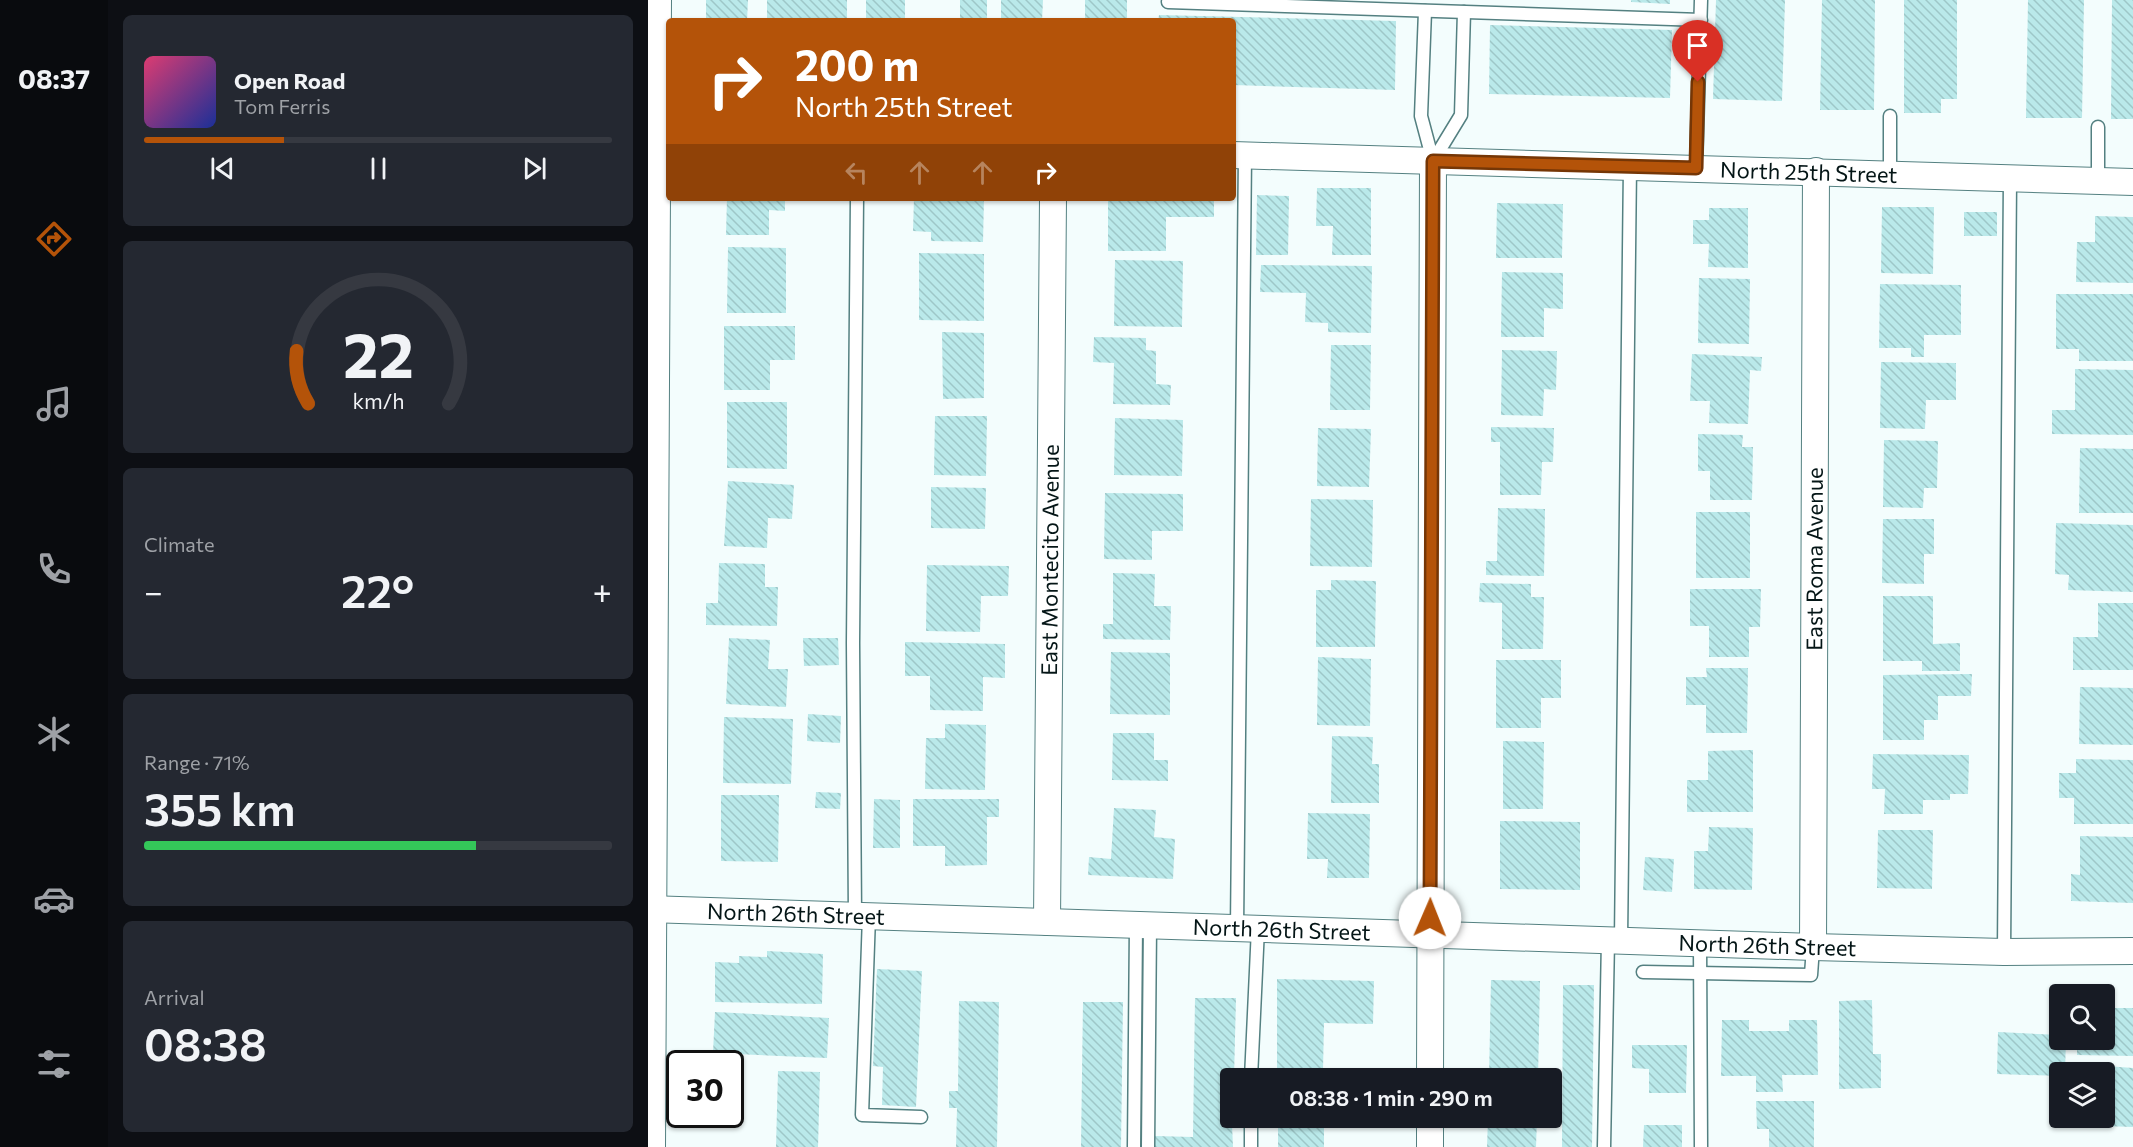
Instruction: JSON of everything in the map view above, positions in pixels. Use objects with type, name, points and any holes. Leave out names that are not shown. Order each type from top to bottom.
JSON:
[{"type":"street","points":[[652,1147],[650,909],[658,0]]},
{"type":"street","name":"North 25th Street","points":[[1239,155],[2133,182]]},
{"type":"street","points":[[1430,1068],[1433,161]]},
{"type":"street","name":"East Roma Avenue","points":[[1813,947],[1816,171]]},
{"type":"street","name":"East Montecito Avenue","points":[[1047,922],[1053,201]]},
{"type":"street","name":"North 26th Street","points":[[650,909],[1813,947],[2004,952],[2133,951]]},
{"type":"street","points":[[1430,1128],[1430,1147]]},
{"type":"lane","points":[[1696,168],[1701,0]]},
{"type":"lane","points":[[1168,2],[1245,2],[1425,11],[1701,20]]},
{"type":"lane","points":[[1425,11],[1421,116],[1433,161]]},
{"type":"lane","points":[[1433,161],[1461,115],[1464,12]]},
{"type":"lane","points":[[1890,116],[1890,174]]},
{"type":"lane","points":[[2098,127],[2098,181]]},
{"type":"lane","points":[[1239,155],[1247,928],[1251,1068]]},
{"type":"lane","points":[[1604,1147],[1615,940],[1630,166]]},
{"type":"lane","points":[[2004,952],[2010,179]]},
{"type":"lane","points":[[857,201],[854,631],[862,916],[862,1114],[921,1117]]},
{"type":"lane","points":[[1134,1147],[1143,925]]},
{"type":"lane","points":[[1143,925],[1148,1147]]},
{"type":"lane","points":[[1700,943],[1701,1147]]},
{"type":"lane","points":[[1643,972],[1811,975],[1813,947]]},
{"type":"lane","points":[[1251,1128],[1251,1147]]},
{"type":"building","points":[[706,0],[748,0],[747,18],[706,18]]},
{"type":"building","points":[[767,0],[847,0],[847,18],[767,18]]},
{"type":"building","points":[[866,0],[905,0],[905,18],[866,18]]},
{"type":"building","points":[[960,0],[987,0],[987,18],[960,18]]},
{"type":"building","points":[[1001,0],[1043,0],[1042,18],[1001,18]]},
{"type":"building","points":[[1085,0],[1127,0],[1127,18],[1085,18]]},
{"type":"building","points":[[1631,0],[1670,0],[1670,4],[1631,2]]},
{"type":"building","points":[[1716,0],[1785,0],[1782,101],[1713,99]]},
{"type":"building","points":[[1822,0],[1875,0],[1874,110],[1820,110]]},
{"type":"building","points":[[1904,0],[1957,0],[1957,99],[1941,99],[1941,113],[1904,113]]},
{"type":"building","points":[[2028,0],[2084,0],[2082,118],[2026,118]]},
{"type":"building","points":[[2112,0],[2133,0],[2133,119],[2111,119]]},
{"type":"building","points":[[1159,15],[1396,21],[1395,90],[1236,85],[1236,18],[1158,18]]},
{"type":"building","points":[[1490,25],[1672,30],[1670,98],[1489,94]]},
{"type":"building","points":[[1317,188],[1371,188],[1371,255],[1332,255],[1333,226],[1316,226]]},
{"type":"building","points":[[1257,195],[1289,196],[1288,255],[1256,255]]},
{"type":"building","points":[[727,201],[785,201],[785,211],[769,210],[769,235],[726,235]]},
{"type":"building","points":[[914,201],[984,201],[983,242],[931,241],[931,232],[913,231]]},
{"type":"building","points":[[1108,201],[1214,201],[1214,217],[1166,217],[1166,251],[1108,251]]},
{"type":"building","points":[[1497,203],[1563,204],[1562,258],[1496,258]]},
{"type":"building","points":[[1882,207],[1934,207],[1933,274],[1881,273]]},
{"type":"building","points":[[1709,208],[1748,208],[1748,268],[1708,267],[1709,244],[1693,244],[1693,220],[1709,220]]},
{"type":"building","points":[[1964,212],[1997,212],[1997,236],[1964,236]]},
{"type":"building","points":[[2095,216],[2133,217],[2133,283],[2076,282],[2077,242],[2095,242]]},
{"type":"building","points":[[728,247],[786,248],[786,313],[727,313]]},
{"type":"building","points":[[919,253],[984,254],[984,321],[919,320]]},
{"type":"building","points":[[1115,260],[1183,261],[1182,327],[1114,326]]},
{"type":"building","points":[[1261,265],[1372,266],[1371,333],[1328,332],[1328,323],[1305,322],[1306,293],[1260,292]]},
{"type":"building","points":[[1502,272],[1563,273],[1563,309],[1544,308],[1544,337],[1501,337]]},
{"type":"building","points":[[1699,278],[1750,279],[1749,344],[1698,343]]},
{"type":"building","points":[[1880,284],[1961,285],[1961,335],[1924,335],[1924,357],[1911,357],[1911,348],[1879,348]]},
{"type":"building","points":[[2056,294],[2133,294],[2133,361],[2079,361],[2079,349],[2056,349]]},
{"type":"building","points":[[724,326],[795,326],[795,360],[770,360],[770,390],[724,390]]},
{"type":"building","points":[[942,332],[984,333],[984,398],[943,399]]},
{"type":"building","points":[[1094,337],[1146,338],[1146,350],[1156,351],[1156,384],[1171,385],[1170,405],[1113,404],[1114,363],[1093,362]]},
{"type":"building","points":[[1331,345],[1371,345],[1370,410],[1330,410]]},
{"type":"building","points":[[1502,350],[1557,351],[1556,390],[1544,389],[1543,416],[1501,415]]},
{"type":"building","points":[[1692,354],[1762,357],[1761,371],[1750,370],[1748,424],[1709,423],[1710,401],[1690,401]]},
{"type":"building","points":[[1881,362],[1956,363],[1956,400],[1926,400],[1925,429],[1880,428]]},
{"type":"building","points":[[2075,369],[2133,370],[2133,435],[2052,434],[2052,410],[2075,410]]},
{"type":"building","points":[[727,402],[787,402],[787,469],[727,468]]},
{"type":"building","points":[[935,416],[987,416],[986,476],[934,475]]},
{"type":"building","points":[[1115,418],[1183,420],[1182,476],[1114,475]]},
{"type":"building","points":[[1491,427],[1554,428],[1553,462],[1542,462],[1541,495],[1500,495],[1500,442],[1491,442]]},
{"type":"building","points":[[1318,428],[1371,429],[1369,487],[1317,486]]},
{"type":"building","points":[[1698,434],[1743,435],[1742,447],[1753,447],[1752,500],[1710,500],[1710,471],[1698,471]]},
{"type":"building","points":[[1884,440],[1938,441],[1937,488],[1924,488],[1923,508],[1883,507]]},
{"type":"building","points":[[2080,448],[2133,449],[2133,513],[2079,513]]},
{"type":"building","points":[[728,481],[794,485],[792,519],[768,518],[767,548],[724,546]]},
{"type":"building","points":[[931,487],[986,488],[985,529],[931,528]]},
{"type":"building","points":[[1105,493],[1183,494],[1183,531],[1152,531],[1152,560],[1104,559]]},
{"type":"building","points":[[1311,499],[1373,500],[1372,567],[1310,566]]},
{"type":"building","points":[[1498,508],[1545,509],[1544,576],[1486,575],[1486,561],[1497,561]]},
{"type":"building","points":[[1696,512],[1750,512],[1750,578],[1696,578]]},
{"type":"building","points":[[1883,519],[1934,519],[1934,554],[1924,554],[1924,584],[1882,583]]},
{"type":"building","points":[[2056,523],[2133,525],[2133,592],[2068,590],[2069,575],[2055,574]]},
{"type":"building","points":[[719,563],[765,564],[765,587],[778,587],[777,626],[706,625],[706,603],[718,603]]},
{"type":"building","points":[[927,565],[1009,566],[1008,596],[981,596],[980,632],[926,631]]},
{"type":"building","points":[[1113,573],[1155,574],[1154,606],[1171,606],[1170,640],[1103,639],[1103,624],[1113,624]]},
{"type":"building","points":[[1331,580],[1376,581],[1375,647],[1316,647],[1316,590],[1331,590]]},
{"type":"building","points":[[1480,583],[1531,584],[1531,597],[1544,597],[1543,649],[1502,649],[1502,603],[1479,602]]},
{"type":"building","points":[[1690,589],[1761,589],[1760,627],[1749,627],[1749,657],[1709,657],[1709,626],[1690,626]]},
{"type":"building","points":[[1883,596],[1933,596],[1933,644],[1960,643],[1960,671],[1922,671],[1922,661],[1883,661]]},
{"type":"building","points":[[2098,603],[2133,603],[2133,670],[2073,670],[2073,637],[2098,637]]},
{"type":"building","points":[[729,638],[770,640],[768,669],[788,669],[786,707],[726,704]]},
{"type":"building","points":[[803,638],[838,638],[839,665],[804,666]]},
{"type":"building","points":[[905,642],[1005,644],[1005,678],[983,677],[983,711],[930,710],[930,676],[905,676]]},
{"type":"building","points":[[1111,652],[1170,653],[1170,715],[1110,714]]},
{"type":"building","points":[[1318,657],[1371,659],[1370,726],[1317,725]]},
{"type":"building","points":[[1496,660],[1561,660],[1561,698],[1541,698],[1541,728],[1496,728]]},
{"type":"building","points":[[1706,668],[1748,668],[1747,733],[1706,733],[1706,705],[1686,705],[1686,677],[1707,677]]},
{"type":"building","points":[[1972,674],[1971,696],[1938,696],[1938,720],[1924,720],[1924,740],[1883,740],[1883,675]]},
{"type":"building","points":[[2080,687],[2133,688],[2133,745],[2079,744]]},
{"type":"building","points":[[808,714],[841,716],[840,743],[807,741]]},
{"type":"building","points":[[724,717],[793,719],[791,784],[723,783]]},
{"type":"building","points":[[945,724],[986,725],[985,790],[925,789],[926,738],[945,738]]},
{"type":"building","points":[[1113,733],[1154,733],[1154,760],[1168,760],[1168,781],[1112,780]]},
{"type":"building","points":[[1332,736],[1373,737],[1372,764],[1379,764],[1379,803],[1331,803]]},
{"type":"building","points":[[1503,741],[1544,742],[1543,809],[1503,809]]},
{"type":"building","points":[[1753,750],[1753,812],[1687,812],[1687,780],[1708,780],[1708,751]]},
{"type":"building","points":[[1873,754],[1969,755],[1968,794],[1950,794],[1950,800],[1923,800],[1923,814],[1884,814],[1885,789],[1872,789]]},
{"type":"building","points":[[2076,759],[2133,760],[2133,824],[2074,824],[2074,798],[2059,798],[2059,773],[2076,773]]},
{"type":"building","points":[[816,792],[841,793],[840,809],[815,808]]},
{"type":"building","points":[[721,795],[779,795],[778,862],[721,861]]},
{"type":"building","points":[[874,799],[900,800],[900,848],[873,848]]},
{"type":"building","points":[[913,799],[999,799],[999,817],[987,817],[987,865],[945,866],[945,846],[913,846]]},
{"type":"building","points":[[1114,808],[1156,810],[1154,837],[1175,839],[1173,879],[1088,875],[1089,857],[1111,859]]},
{"type":"building","points":[[1308,813],[1370,814],[1369,878],[1327,878],[1328,859],[1307,859]]},
{"type":"building","points":[[1500,821],[1580,822],[1580,890],[1500,889]]},
{"type":"building","points":[[1709,827],[1753,828],[1752,890],[1694,889],[1694,851],[1708,851]]},
{"type":"building","points":[[1878,830],[1933,830],[1932,889],[1877,888]]},
{"type":"building","points":[[2080,836],[2133,837],[2133,903],[2071,901],[2071,874],[2080,875]]},
{"type":"building","points":[[1645,857],[1674,859],[1672,892],[1643,890]]},
{"type":"building","points":[[767,951],[823,954],[822,1004],[715,1002],[715,962],[739,963],[739,956],[767,957]]},
{"type":"building","points":[[877,969],[922,971],[916,1107],[882,1105],[883,1067],[873,1066]]},
{"type":"building","points":[[1277,979],[1374,981],[1373,1024],[1324,1023],[1323,1068],[1277,1068]]},
{"type":"building","points":[[1491,980],[1540,981],[1538,1068],[1489,1068]]},
{"type":"building","points":[[1563,985],[1594,985],[1592,1147],[1562,1147]]},
{"type":"building","points":[[1195,998],[1236,998],[1234,1068],[1220,1068],[1220,1128],[1232,1128],[1233,1147],[1154,1147],[1155,1136],[1193,1137]]},
{"type":"building","points":[[1872,1000],[1873,1054],[1881,1054],[1881,1088],[1839,1089],[1839,1001]]},
{"type":"building","points":[[959,1001],[999,1002],[997,1147],[956,1147],[957,1108],[949,1108],[949,1091],[958,1091]]},
{"type":"building","points":[[1083,1002],[1123,1002],[1121,1147],[1081,1147]]},
{"type":"building","points":[[2115,1008],[2133,1008],[2133,1056],[2077,1055],[2077,1050],[2115,1050]]},
{"type":"building","points":[[715,1012],[829,1018],[827,1058],[744,1054],[744,1050],[713,1050]]},
{"type":"building","points":[[1722,1020],[1749,1020],[1749,1031],[1789,1031],[1789,1020],[1817,1020],[1818,1075],[1782,1075],[1783,1092],[1756,1092],[1756,1076],[1721,1076]]},
{"type":"building","points":[[1998,1032],[2049,1034],[2049,1050],[2066,1050],[2065,1062],[2049,1062],[2049,1076],[1997,1074]]},
{"type":"building","points":[[1632,1045],[1687,1045],[1686,1093],[1649,1093],[1649,1069],[1632,1068]]},
{"type":"building","points":[[2115,1067],[2133,1068],[2133,1127],[2115,1126]]},
{"type":"building","points":[[778,1071],[820,1072],[818,1147],[776,1147]]},
{"type":"building","points":[[1756,1101],[1814,1101],[1814,1147],[1769,1147],[1769,1129],[1757,1129]]},
{"type":"building","points":[[1644,1125],[1682,1125],[1682,1147],[1643,1147]]},
{"type":"building","points":[[1278,1128],[1324,1128],[1324,1147],[1278,1147]]},
{"type":"building","points":[[1488,1128],[1537,1128],[1536,1147],[1487,1147]]},
{"type":"route","points":[[1430,918],[1433,161],[1696,168],[1698,82]]}]
